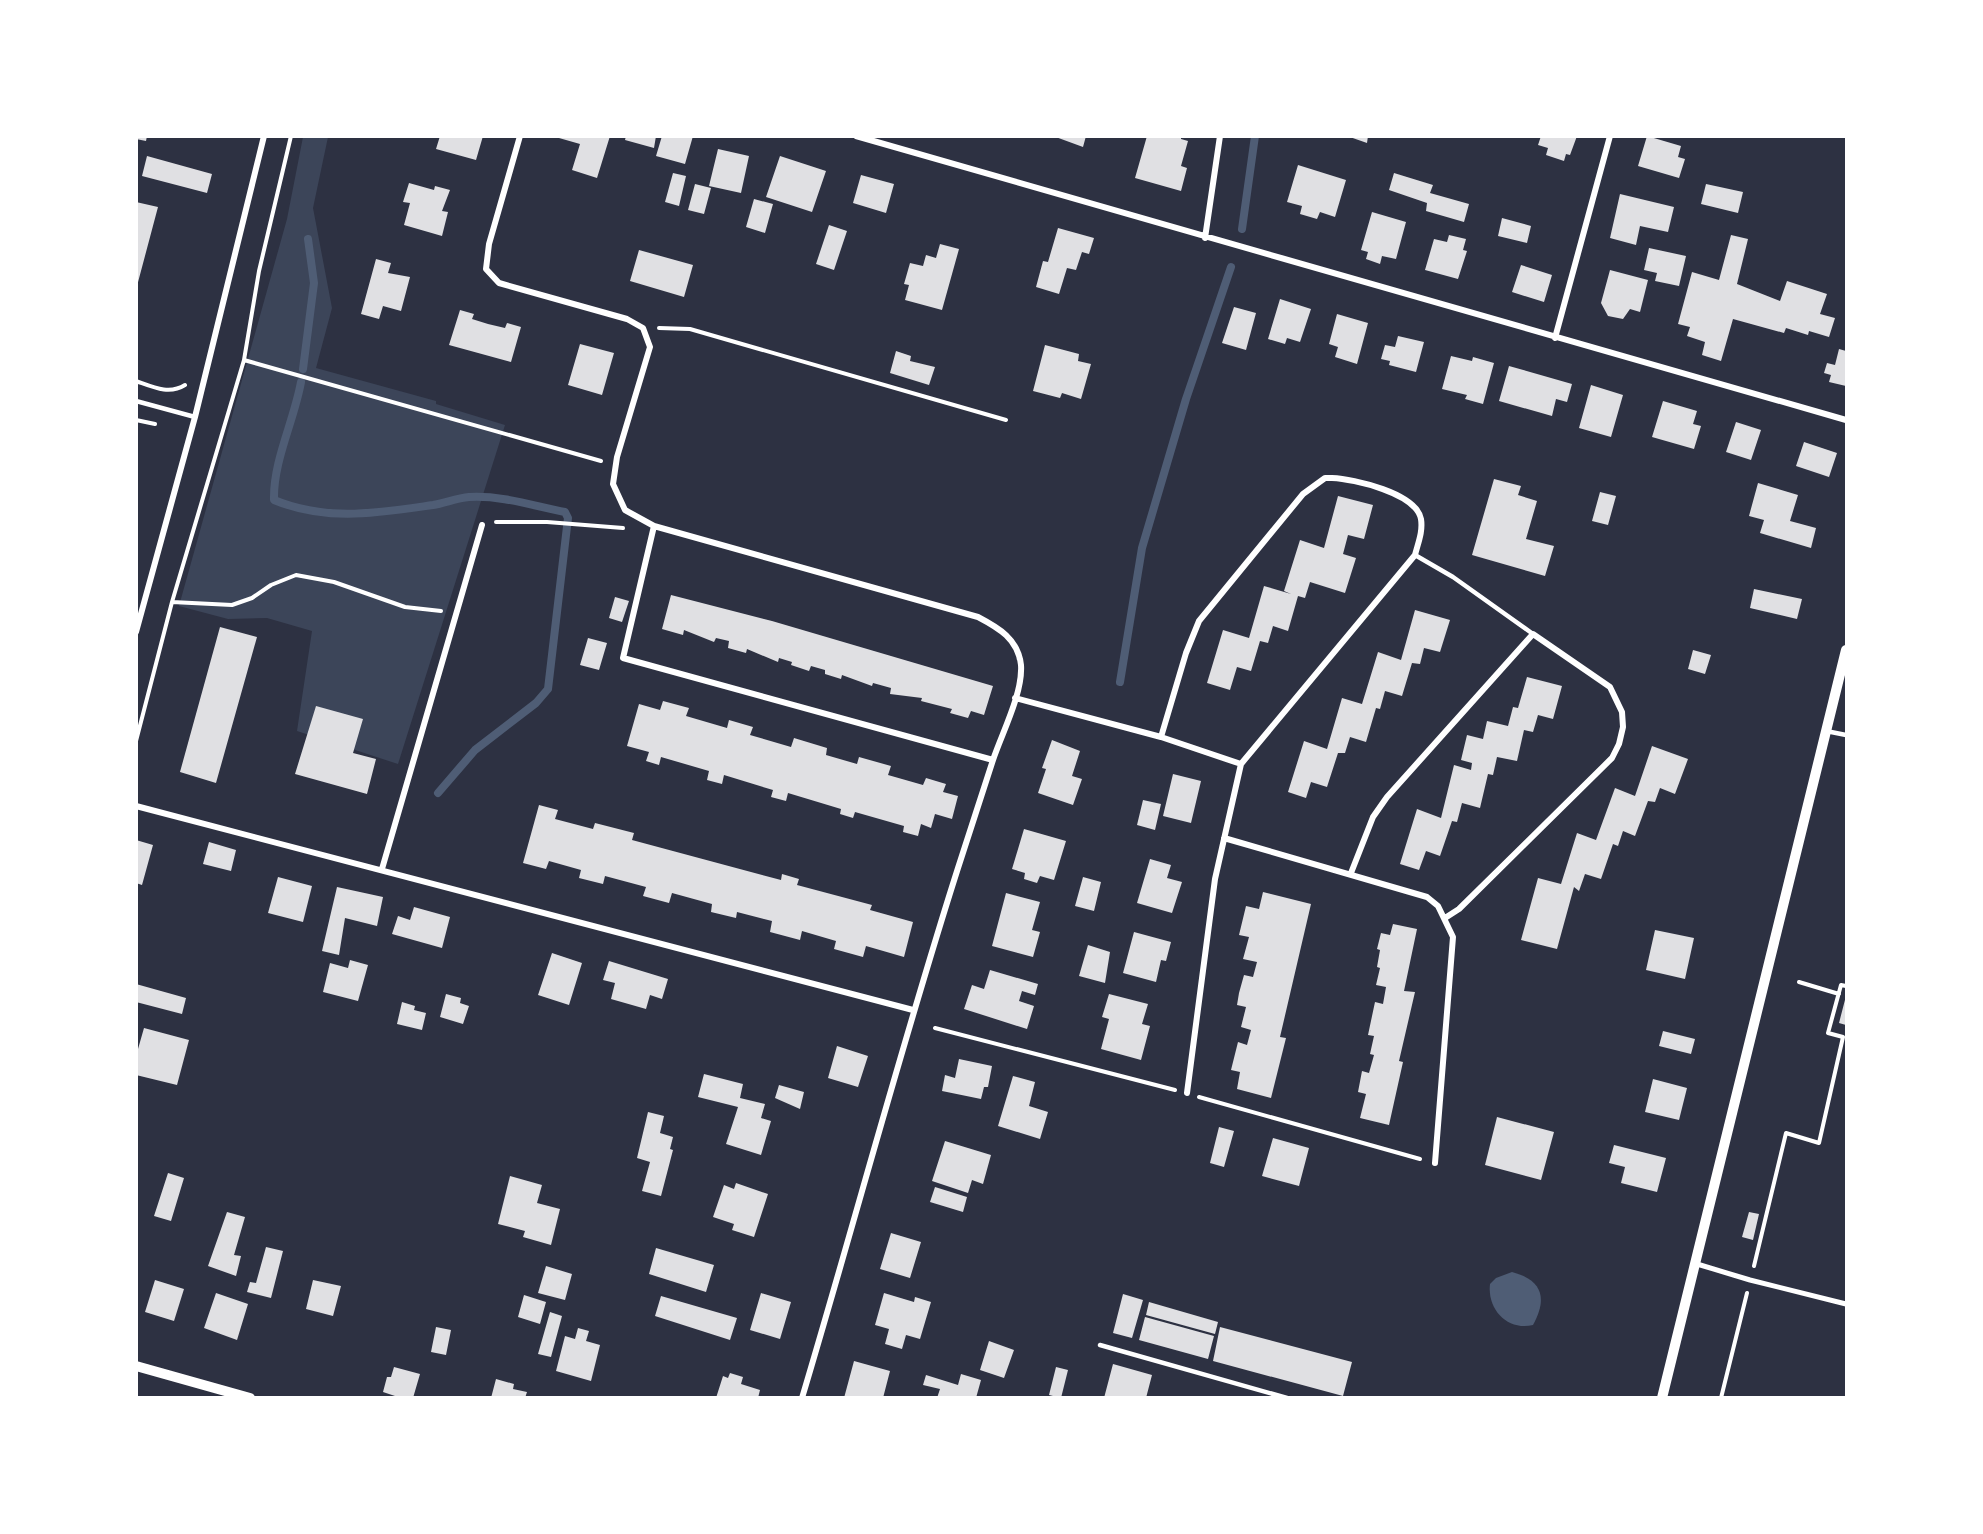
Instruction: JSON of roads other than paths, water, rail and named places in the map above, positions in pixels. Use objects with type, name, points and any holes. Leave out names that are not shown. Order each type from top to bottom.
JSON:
[{"type":"street","points":[[136,632],[195,417],[264,136]]},
{"type":"street","points":[[520,136],[486,261],[491,277],[517,290],[627,319],[643,328],[650,347],[616,465],[613,484],[625,510],[654,526],[978,617],[1008,636],[1018,650],[1021,667],[1015,698],[913,1010],[852,1234],[802,1398]]},
{"type":"street","points":[[856,136],[1205,238],[1846,420]]},
{"type":"street","points":[[1205,238],[1220,136]]},
{"type":"street","points":[[1555,338],[1610,136]]},
{"type":"street","points":[[1161,737],[1186,653],[1199,621],[1292,506],[1314,484],[1325,478],[1343,479],[1397,494],[1409,502],[1420,516],[1422,532],[1414,555],[1241,764],[1215,879],[1187,1093]]},
{"type":"street","points":[[382,869],[482,525]]},
{"type":"street","points":[[654,526],[623,658],[993,760]]},
{"type":"street","points":[[1351,873],[1373,817],[1387,797],[1533,633],[1610,687],[1623,712],[1623,727],[1619,744],[1612,758],[1460,909],[1445,918]]},
{"type":"street","points":[[1662,1398],[1846,650]]},
{"type":"street","points":[[1015,698],[1161,737],[1241,764]]},
{"type":"street","points":[[136,806],[913,1010]]},
{"type":"street","points":[[1224,838],[1351,873],[1427,897],[1445,918],[1453,937],[1435,1163]]},
{"type":"street","points":[[1696,1264],[1846,1304]]},
{"type":"street","points":[[136,1366],[250,1398]]},
{"type":"lane","points":[[136,401],[195,417]]},
{"type":"lane","points":[[1414,555],[1453,577],[1533,633]]},
{"type":"lane","points":[[1826,731],[1846,735]]},
{"type":"lane","points":[[1100,1345],[1287,1398]]},
{"type":"waterway","points":[[1242,229],[1255,136]]},
{"type":"waterway","points":[[303,369],[314,283],[308,239]]},
{"type":"waterway","points":[[1120,682],[1142,548],[1186,399],[1231,267]]},
{"type":"waterway","points":[[301,382],[280,456],[274,500],[313,511],[352,514],[392,511],[481,497],[505,499],[565,512],[568,518],[548,689],[536,703],[475,750],[438,793]]}]
